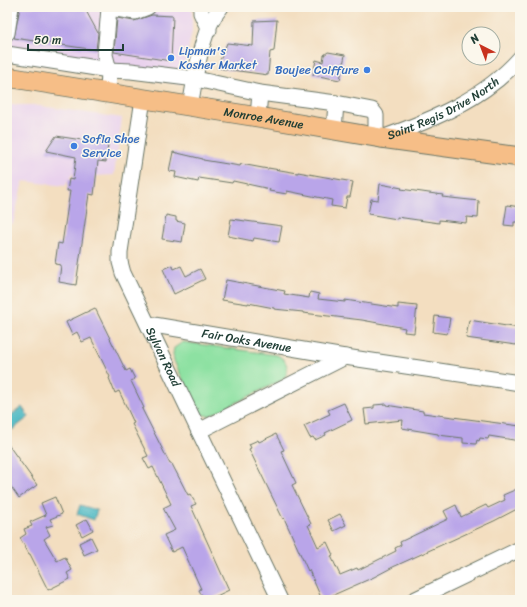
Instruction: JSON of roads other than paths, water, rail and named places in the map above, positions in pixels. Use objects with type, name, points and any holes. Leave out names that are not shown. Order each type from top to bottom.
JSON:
[{"type":"main road","name":"Monroe Avenue","points":[[7,77],[334,130],[520,157]]},
{"type":"street","points":[[7,33],[11,7]]},
{"type":"street","points":[[108,93],[109,70],[105,55],[109,8],[135,12],[148,7]]},
{"type":"street","points":[[201,7],[201,13],[208,30]]},
{"type":"street","points":[[190,106],[200,57],[208,30],[221,7]]},
{"type":"street","points":[[7,54],[109,70],[131,71],[196,79],[260,93],[336,103],[372,110],[376,115],[379,137]]},
{"type":"street","name":"Saint Regis Drive North","points":[[379,137],[438,116],[469,100],[514,65],[520,58]]},
{"type":"street","points":[[258,117],[260,93]]},
{"type":"street","name":"Sylvan Road","points":[[143,99],[120,252],[120,262],[123,273],[280,600]]},
{"type":"street","points":[[334,130],[336,103]]},
{"type":"street","name":"Fair Oaks Avenue","points":[[148,324],[345,357],[520,384]]},
{"type":"street","points":[[199,431],[345,357]]},
{"type":"street","points":[[414,600],[520,549]]},
{"type":"water","points":[[22,407],[29,417],[12,430],[7,423],[7,418]]},
{"type":"water","points":[[80,505],[97,510],[94,520],[77,514]]},
{"type":"place","name":"Lipman's Kosher Market","points":[[171,58]]},
{"type":"place","name":"Boujee Coiffure","points":[[367,70]]},
{"type":"place","name":"Sofia Shoe Service","points":[[74,146]]}]
